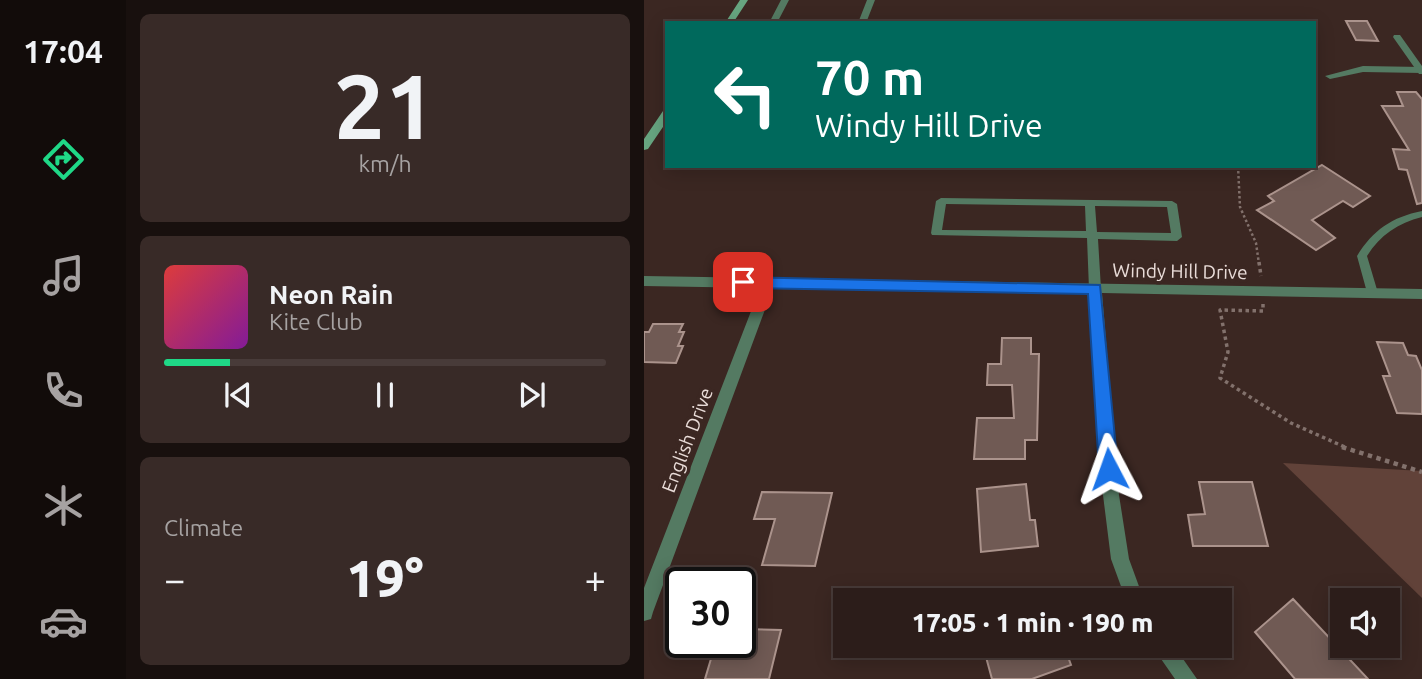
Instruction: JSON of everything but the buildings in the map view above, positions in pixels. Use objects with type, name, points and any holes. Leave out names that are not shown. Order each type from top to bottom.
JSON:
[{"type":"street","points":[[730,21],[744,0]]},
{"type":"street","points":[[1331,76],[1363,69],[1422,71]]},
{"type":"street","points":[[644,147],[665,116]]},
{"type":"street","name":"Windy Hill Drive","points":[[644,281],[1422,294]]},
{"type":"street","name":"English Drive","points":[[644,612],[768,283]]},
{"type":"street","points":[[1095,289],[1111,495],[1120,559],[1131,588]]},
{"type":"street","points":[[1170,658],[1187,679]]},
{"type":"lane","points":[[774,21],[785,0]]},
{"type":"lane","points":[[863,21],[871,0]]},
{"type":"lane","points":[[1397,37],[1422,71]]},
{"type":"lane","points":[[942,201],[1172,204],[1177,237],[1092,235],[936,233],[942,201]]},
{"type":"lane","points":[[1090,202],[1095,289]]},
{"type":"lane","points":[[1371,293],[1362,256],[1370,242],[1384,227],[1422,214]]},
{"type":"path","points":[[1238,168],[1240,207],[1255,243],[1263,292],[1263,311],[1220,310],[1228,352],[1220,378],[1256,405],[1312,436],[1422,472]]},
{"type":"shaded area","points":[[1283,463],[1422,471],[1422,598]]},
{"type":"route","points":[[743,282],[1095,289],[1109,469]]}]
